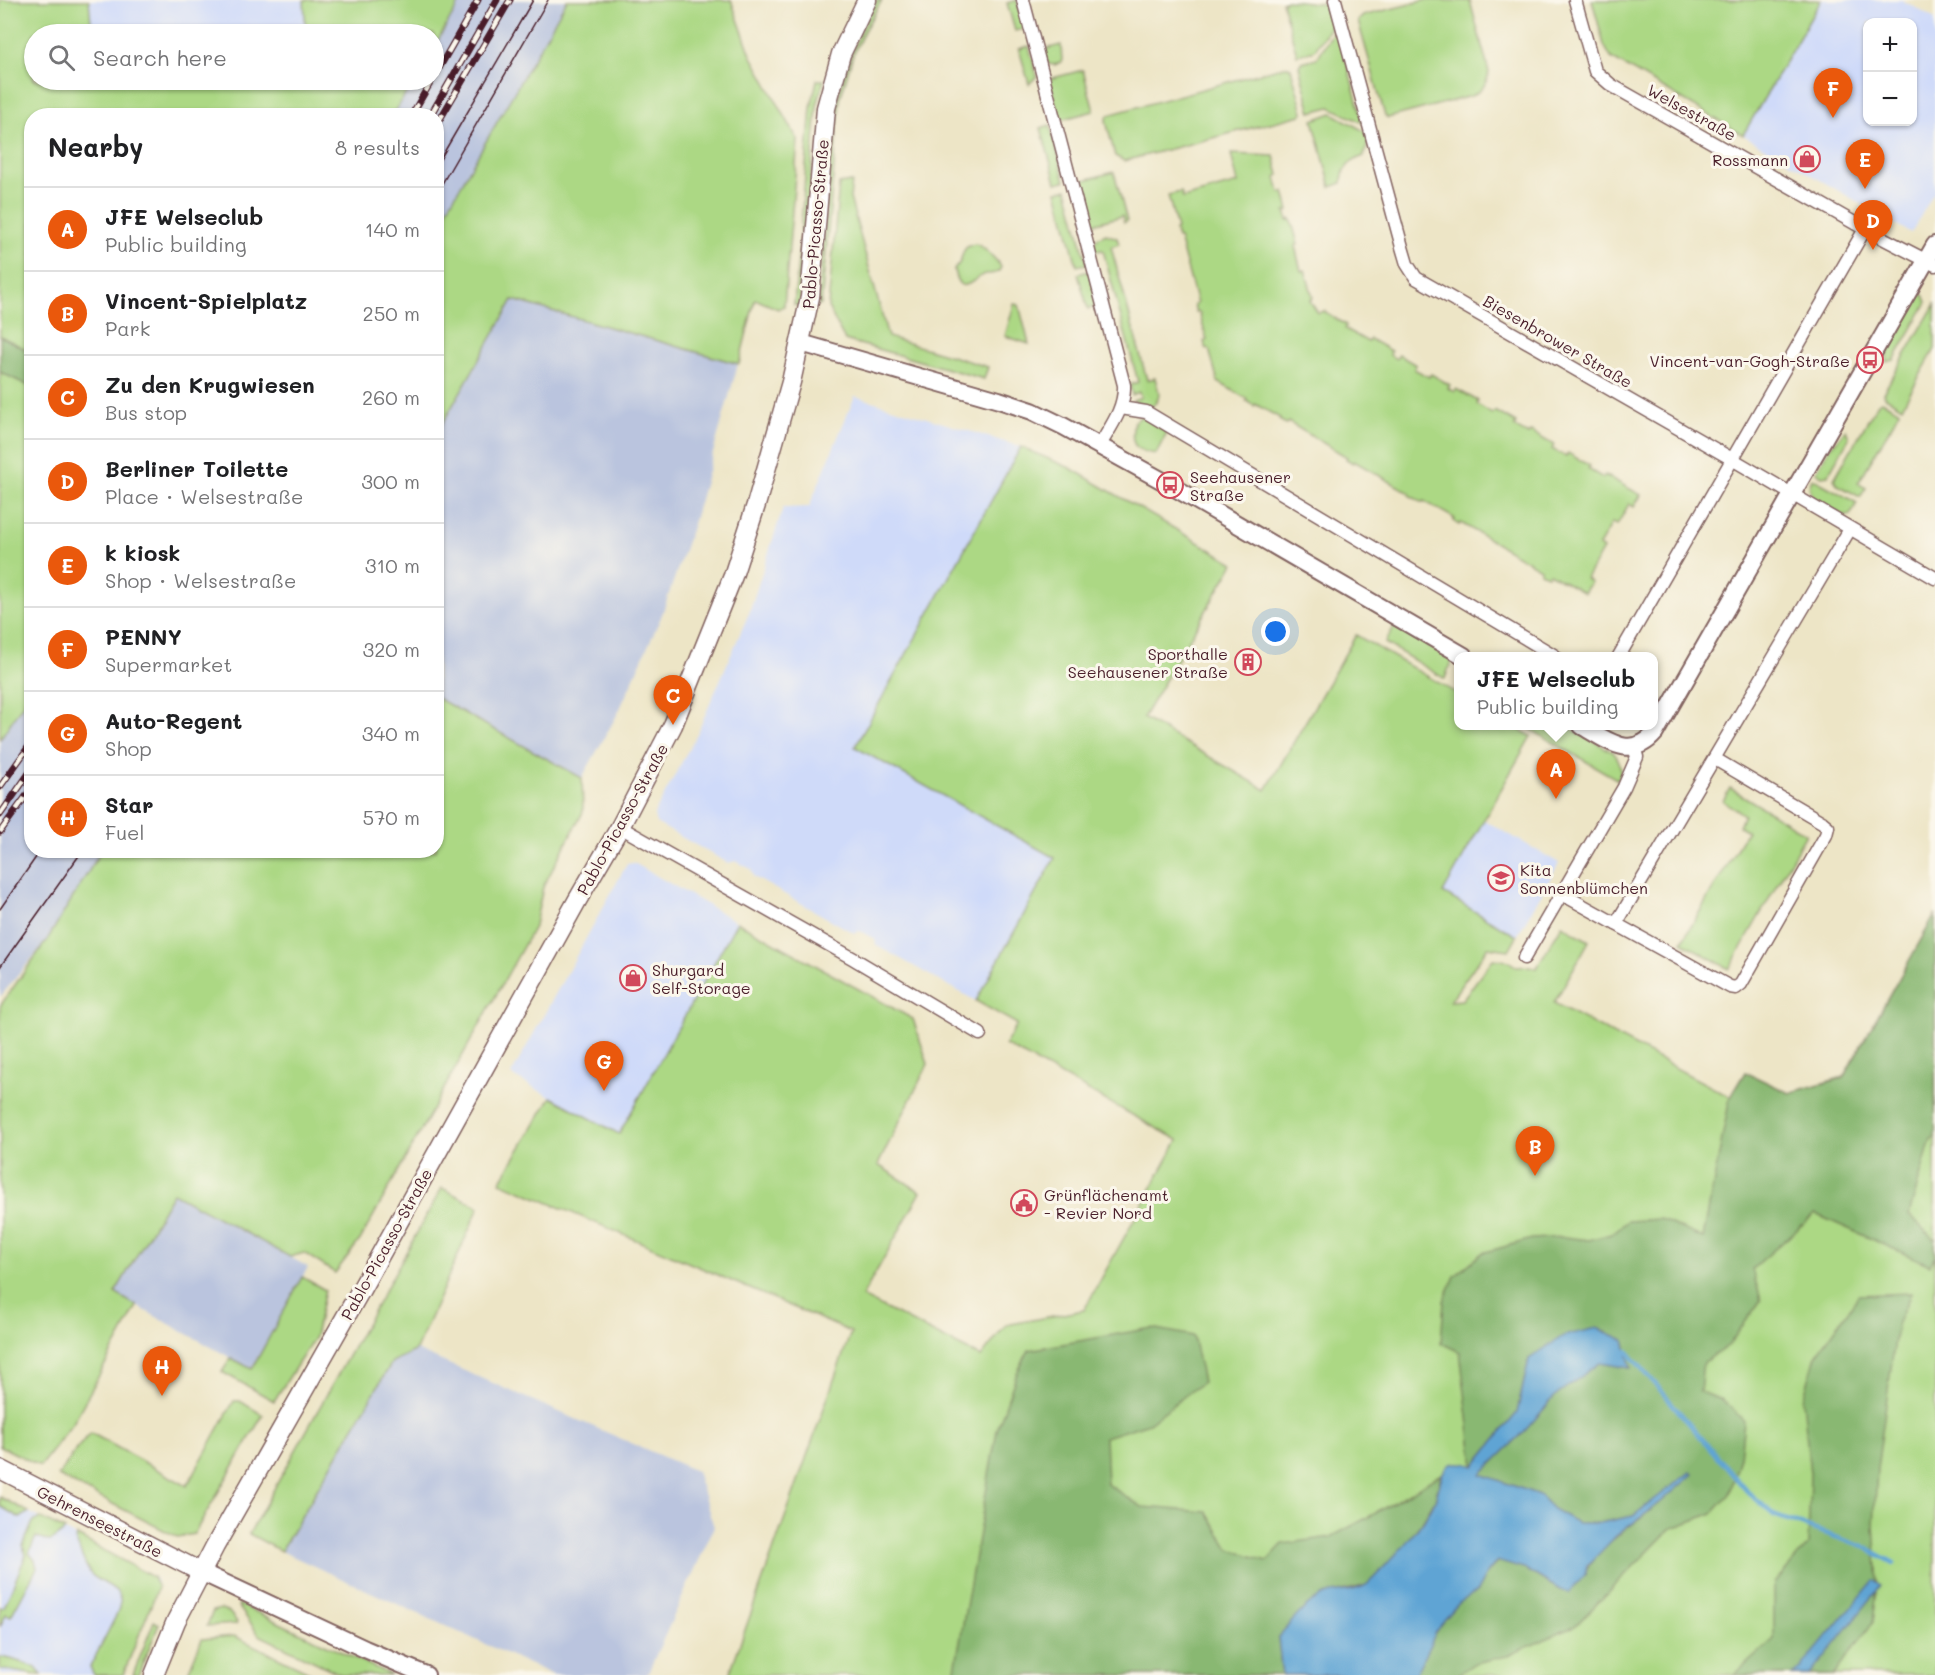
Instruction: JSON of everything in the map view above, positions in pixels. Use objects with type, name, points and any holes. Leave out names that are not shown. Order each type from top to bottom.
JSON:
[{"type":"main road","name":"Pablo-Picasso-Straße","points":[[154,1675],[176,1622],[201,1572],[620,827],[673,725],[733,576],[756,505],[801,343],[810,297],[826,108],[841,54],[867,0]]},
{"type":"main road","name":"Gehrenseestraße","points":[[0,1469],[201,1572]]},
{"type":"street","points":[[1023,0],[1124,385],[1125,397],[1121,408],[1100,445]]},
{"type":"street","name":"Biesenbrower Straße","points":[[1335,0],[1402,247],[1407,264],[1416,278],[1935,578]]},
{"type":"street","name":"Welsestraße","points":[[1575,0],[1595,71],[1611,85],[1930,264]]},
{"type":"street","points":[[1622,652],[1865,229]]},
{"type":"street","points":[[1658,729],[1792,495],[1930,264],[1935,245]]},
{"type":"street","points":[[801,343],[1032,411],[1100,445],[1455,652]]},
{"type":"street","points":[[1121,408],[1146,412],[1547,652]]},
{"type":"street","points":[[1616,924],[1850,529]]},
{"type":"street","points":[[1589,730],[1614,744],[1634,747],[1649,740],[1657,730]]},
{"type":"street","points":[[1524,958],[1624,787],[1637,757],[1634,747]]},
{"type":"street","points":[[1562,894],[1730,987],[1736,988],[1741,984],[1826,835],[1828,827],[1715,759]]},
{"type":"street","points":[[620,827],[854,959],[980,1034]]},
{"type":"street","points":[[201,1572],[426,1675]]},
{"type":"shaded area","points":[[89,0],[304,0],[305,24],[91,24]]},
{"type":"shaded area","points":[[461,0],[567,0],[444,215],[444,108],[398,108],[408,90],[444,90],[444,30]]},
{"type":"shaded area","points":[[1821,0],[1902,0],[1935,19],[1935,191],[1911,233],[1743,135]]},
{"type":"shaded area","points":[[513,300],[738,364],[693,524],[661,617],[618,713],[582,778],[444,702],[444,421]]},
{"type":"shaded area","points":[[855,396],[1021,447],[855,746],[1055,858],[976,1001],[876,945],[875,939],[860,931],[854,933],[754,877],[751,869],[736,861],[728,863],[656,823],[654,814],[697,734],[749,613],[783,508],[809,507]]},
{"type":"shaded area","points":[[24,703],[24,858],[97,858],[47,940],[0,997],[0,739]]},
{"type":"shaded area","name":"Kita Sonnenblümchen","points":[[1484,820],[1559,863],[1517,936],[1443,893]]},
{"type":"shaded area","points":[[634,863],[737,922],[619,1135],[511,1075],[627,864]]},
{"type":"shaded area","points":[[173,1193],[308,1267],[251,1369],[115,1294]]},
{"type":"shaded area","points":[[416,1350],[696,1471],[714,1527],[647,1675],[553,1675],[281,1551],[392,1362]]},
{"type":"shaded area","points":[[0,1497],[156,1579],[158,1588],[123,1675],[0,1675]]},
{"type":"green space","points":[[0,0],[89,0],[91,24],[24,24],[24,90],[408,90],[397,108],[24,108],[24,348],[0,336]]},
{"type":"green space","points":[[304,0],[461,0],[444,30],[444,24],[305,24]]},
{"type":"green space","points":[[567,0],[731,0],[751,55],[798,140],[784,306],[778,309],[755,299],[739,364],[513,300],[444,421],[444,215]]},
{"type":"green space","points":[[877,0],[882,0],[852,58],[840,100],[821,305],[818,305],[834,117],[845,72],[856,42]]},
{"type":"green space","points":[[1017,0],[1025,29],[1015,31],[1007,3]]},
{"type":"green space","points":[[1287,0],[1331,3],[1336,18],[1315,50],[1297,55],[1282,2]]},
{"type":"green space","points":[[1426,0],[1470,1],[1489,72],[1487,80],[1478,92],[1471,96],[1388,118],[1385,116],[1358,21],[1363,16]]},
{"type":"green space","points":[[1592,0],[1821,0],[1743,135],[1611,58],[1604,45]]},
{"type":"green space","points":[[1337,26],[1363,123],[1330,107],[1311,112],[1299,66],[1302,62],[1317,58]]},
{"type":"green space","points":[[1061,45],[1062,61],[1055,65],[1048,64],[1042,50]]},
{"type":"green space","points":[[1029,46],[1037,76],[1029,84],[1019,49]]},
{"type":"green space","points":[[1286,66],[1291,68],[1303,112],[1301,115],[1124,161],[1115,156],[1106,121],[1108,115]]},
{"type":"green space","points":[[1083,70],[1094,111],[1060,120],[1049,79]]},
{"type":"green space","points":[[817,80],[824,80],[817,106],[800,306],[794,305],[811,107]]},
{"type":"green space","points":[[1332,113],[1366,132],[1369,140],[1364,156],[1348,166],[1343,173],[1342,183],[1331,187],[1313,120]]},
{"type":"green space","points":[[1050,125],[1065,181],[1056,183],[1041,128]]},
{"type":"green space","points":[[1231,154],[1274,156],[1279,175],[1276,177],[1280,193],[1284,192],[1289,211],[1285,212],[1288,220],[1291,219],[1298,244],[1295,246],[1301,271],[1305,270],[1313,297],[1310,301],[1318,313],[1324,311],[1346,325],[1345,329],[1368,342],[1370,339],[1391,351],[1390,355],[1396,359],[1399,355],[1416,365],[1414,369],[1429,377],[1431,374],[1450,385],[1448,388],[1454,392],[1456,389],[1478,401],[1477,405],[1492,414],[1495,411],[1516,423],[1514,427],[1528,435],[1531,432],[1554,445],[1552,449],[1566,457],[1568,453],[1590,466],[1588,469],[1603,478],[1605,475],[1641,495],[1634,507],[1629,504],[1617,525],[1612,523],[1599,546],[1603,549],[1586,579],[1591,582],[1584,593],[1549,573],[1547,575],[1540,572],[1541,569],[1461,523],[1459,525],[1453,521],[1454,518],[1424,501],[1423,503],[1354,461],[1353,463],[1346,459],[1347,457],[1288,422],[1286,424],[1279,420],[1280,418],[1255,404],[1254,406],[1246,401],[1247,399],[1218,382],[1209,349],[1206,349],[1204,341],[1207,340],[1199,312],[1196,312],[1194,305],[1197,304],[1179,238],[1177,238],[1175,230],[1177,229],[1168,195],[1181,192],[1183,198],[1238,183]]},
{"type":"green space","points":[[1114,172],[1127,221],[1124,222],[1122,216],[1089,225],[1077,182]]},
{"type":"green space","points":[[852,182],[850,198],[888,337],[988,367],[984,379],[845,340],[828,307],[839,184]]},
{"type":"green space","points":[[1067,189],[1087,264],[1077,266],[1057,191]]},
{"type":"green space","points":[[1106,234],[1117,238],[1119,244],[1111,247],[1147,380],[1155,378],[1159,397],[1152,406],[1136,403],[1133,400],[1141,397],[1139,392],[1132,395],[1130,385],[1138,382],[1103,250],[1095,251],[1093,246],[1097,238]]},
{"type":"green space","points":[[975,244],[989,253],[1001,267],[997,272],[985,274],[968,284],[960,284],[954,270],[966,248]]},
{"type":"green space","points":[[1089,271],[1098,306],[1088,309],[1078,274]]},
{"type":"green space","points":[[1919,293],[1924,295],[1927,302],[1894,360],[1886,362],[1889,346]]},
{"type":"green space","points":[[1014,304],[1019,305],[1029,344],[1005,336]]},
{"type":"green space","points":[[1935,304],[1935,349],[1902,407],[1884,396],[1883,393]]},
{"type":"green space","points":[[0,336],[24,348],[24,384],[0,372]]},
{"type":"green space","points":[[0,372],[24,383],[24,703],[0,739]]},
{"type":"green space","points":[[1882,401],[1900,411],[1858,483],[1866,488],[1860,497],[1838,485],[1834,479],[1878,403]]},
{"type":"green space","points":[[1142,416],[1167,432],[1156,454],[1142,451],[1134,444],[1132,435],[1134,422]]},
{"type":"green space","points":[[1846,430],[1849,438],[1828,475],[1822,476],[1816,472],[1831,446]]},
{"type":"green space","points":[[1021,447],[1070,468],[1234,563],[1143,718],[1266,790],[1356,635],[1454,692],[1454,730],[1520,730],[1531,736],[1443,893],[1517,936],[1509,950],[1488,947],[1450,1001],[1462,1000],[1493,959],[1508,961],[1517,967],[1536,968],[1562,925],[1589,941],[1554,1003],[1730,1097],[1745,1072],[1789,1093],[1843,1077],[1935,915],[1935,1675],[729,1675],[851,1332],[500,1182],[551,1097],[619,1134],[737,922],[913,1019],[928,1064],[878,1165],[921,1192],[862,1297],[981,1357],[1006,1325],[1084,1310],[1178,1140],[1005,1045],[1017,1024],[976,1001],[1055,858],[855,747]]},
{"type":"green space","points":[[1812,478],[1857,503],[1850,515],[1845,517],[1813,497],[1809,488]]},
{"type":"green space","points":[[1395,625],[1452,659],[1445,679],[1385,643]]},
{"type":"green space","points":[[444,702],[582,778],[583,812],[543,887],[535,925],[360,1240],[335,1273],[304,1253],[290,1257],[173,1193],[115,1293],[137,1306],[73,1423],[40,1466],[0,1446],[0,1006],[47,940],[97,858],[444,858]]},
{"type":"green space","points":[[1532,730],[1574,730],[1613,752],[1620,765],[1618,780]]},
{"type":"green space","points":[[1730,788],[1806,834],[1729,969],[1682,942],[1747,831],[1739,826],[1744,815],[1723,801]]},
{"type":"green space","points":[[1935,915],[1935,1137],[1931,1139],[1909,1215],[1935,1240],[1935,1256],[1930,1265],[1815,1214],[1752,1269],[1761,1300],[1729,1345],[1703,1363],[1700,1392],[1723,1400],[1744,1421],[1740,1457],[1730,1494],[1713,1513],[1670,1529],[1575,1626],[1507,1656],[1475,1663],[1457,1675],[1415,1675],[1445,1619],[1459,1603],[1477,1591],[1485,1576],[1498,1561],[1527,1570],[1560,1590],[1585,1575],[1589,1565],[1607,1545],[1692,1474],[1633,1516],[1599,1523],[1578,1523],[1553,1509],[1539,1495],[1481,1474],[1523,1433],[1557,1394],[1600,1363],[1631,1368],[1624,1340],[1597,1328],[1529,1359],[1517,1413],[1474,1466],[1460,1352],[1441,1343],[1444,1301],[1455,1276],[1482,1253],[1532,1239],[1564,1237],[1589,1240],[1611,1234],[1628,1221],[1660,1219],[1703,1238],[1730,1097],[1745,1072],[1789,1093],[1843,1078]]},
{"type":"green space","points":[[442,1188],[479,1207],[416,1350],[392,1362],[281,1551],[249,1534]]},
{"type":"green space","points":[[302,1277],[325,1290],[315,1337],[274,1401],[222,1372],[231,1358],[252,1369]]},
{"type":"green space","points":[[1911,1293],[1897,1325],[1877,1469],[1874,1526],[1878,1583],[1873,1622],[1834,1675],[1734,1675],[1774,1639],[1774,1583],[1808,1545],[1810,1474],[1803,1399],[1816,1356],[1859,1295]]},
{"type":"green space","points":[[1152,1328],[1193,1336],[1203,1382],[1149,1423],[1105,1437],[1107,1484],[1142,1507],[1207,1512],[1229,1549],[1267,1561],[1283,1544],[1331,1537],[1441,1474],[1435,1500],[1403,1547],[1367,1585],[1322,1596],[1278,1637],[1282,1675],[954,1675],[997,1430],[1017,1373],[1029,1350]]},
{"type":"green space","points":[[234,1401],[240,1401],[263,1415],[194,1534],[177,1537],[58,1476],[91,1433],[187,1486]]},
{"type":"green space","points":[[0,1497],[29,1512],[20,1518],[0,1506]]},
{"type":"green space","points":[[40,1518],[65,1530],[52,1541],[36,1537],[29,1553],[35,1560],[37,1568],[11,1616],[6,1614],[0,1627],[0,1607],[4,1607],[26,1555],[23,1546],[33,1522]]},
{"type":"green space","points":[[77,1536],[153,1577],[158,1588],[123,1675],[94,1675],[90,1667],[120,1608],[120,1601],[119,1595],[112,1587],[89,1571],[75,1539]]},
{"type":"green space","points":[[239,1604],[391,1675],[343,1675],[338,1673],[259,1635],[238,1606]]},
{"type":"green space","points":[[221,1609],[229,1612],[237,1622],[236,1624],[207,1626],[213,1611]]},
{"type":"green space","points":[[154,1621],[159,1624],[138,1675],[133,1675]]},
{"type":"green space","points":[[234,1636],[315,1675],[187,1675],[202,1639]]},
{"type":"green space","points":[[0,1657],[35,1667],[42,1675],[0,1670]]},
{"type":"water","points":[[1597,1328],[1624,1340],[1631,1368],[1600,1363],[1557,1394],[1523,1433],[1481,1474],[1539,1495],[1553,1509],[1578,1523],[1599,1523],[1633,1516],[1690,1472],[1693,1474],[1616,1536],[1587,1566],[1585,1575],[1569,1593],[1527,1570],[1497,1561],[1477,1591],[1459,1603],[1445,1619],[1415,1675],[1282,1675],[1278,1637],[1309,1604],[1327,1594],[1366,1585],[1397,1553],[1429,1512],[1444,1470],[1448,1465],[1462,1463],[1474,1466],[1517,1413],[1529,1359],[1563,1336]]},
{"type":"water","points":[[1874,1580],[1881,1586],[1810,1675],[1792,1675],[1800,1669]]},
{"type":"waterway","points":[[1627,1351],[1747,1491],[1776,1516],[1867,1548],[1894,1563]]},
{"type":"tram line","points":[[444,152],[533,0]]},
{"type":"tram line","points":[[444,180],[548,0]]},
{"type":"tram line","points":[[0,909],[35,858]]},
{"type":"tram line","points":[[0,967],[77,858]]},
{"type":"railway","points":[[444,60],[478,0]]},
{"type":"railway","points":[[435,108],[497,0]]},
{"type":"railway","points":[[444,112],[510,0]]},
{"type":"railway","points":[[416,108],[426,90]]},
{"type":"railway","points":[[0,787],[24,753]]},
{"type":"railway","points":[[0,815],[24,780]]},
{"type":"railway","points":[[0,832],[24,799]]},
{"type":"place","name":"PENNY","points":[[1833,118]]},
{"type":"place","name":"Rossmann","points":[[1807,159]]},
{"type":"place","name":"k kiosk","points":[[1865,189]]},
{"type":"place","name":"Berliner Toilette","points":[[1873,250]]},
{"type":"place","name":"Vincent-van-Gogh-Straße","points":[[1870,360]]},
{"type":"place","name":"Seehausener Straße","points":[[1170,485]]},
{"type":"place","name":"Sporthalle Seehausener Straße","points":[[1248,662]]},
{"type":"place","name":"Zu den Krugwiesen","points":[[673,725]]},
{"type":"place","name":"JFE Welseclub","points":[[1556,799]]},
{"type":"place","name":"Kita Sonnenblümchen","points":[[1501,878]]},
{"type":"place","name":"Shurgard Self-Storage","points":[[633,978]]},
{"type":"place","name":"Auto-Regent","points":[[604,1091]]},
{"type":"place","name":"Vincent-Spielplatz","points":[[1535,1176]]},
{"type":"place","name":"Grünflächenamt - Revier Nord","points":[[1024,1203]]},
{"type":"place","name":"Star","points":[[162,1396]]}]
